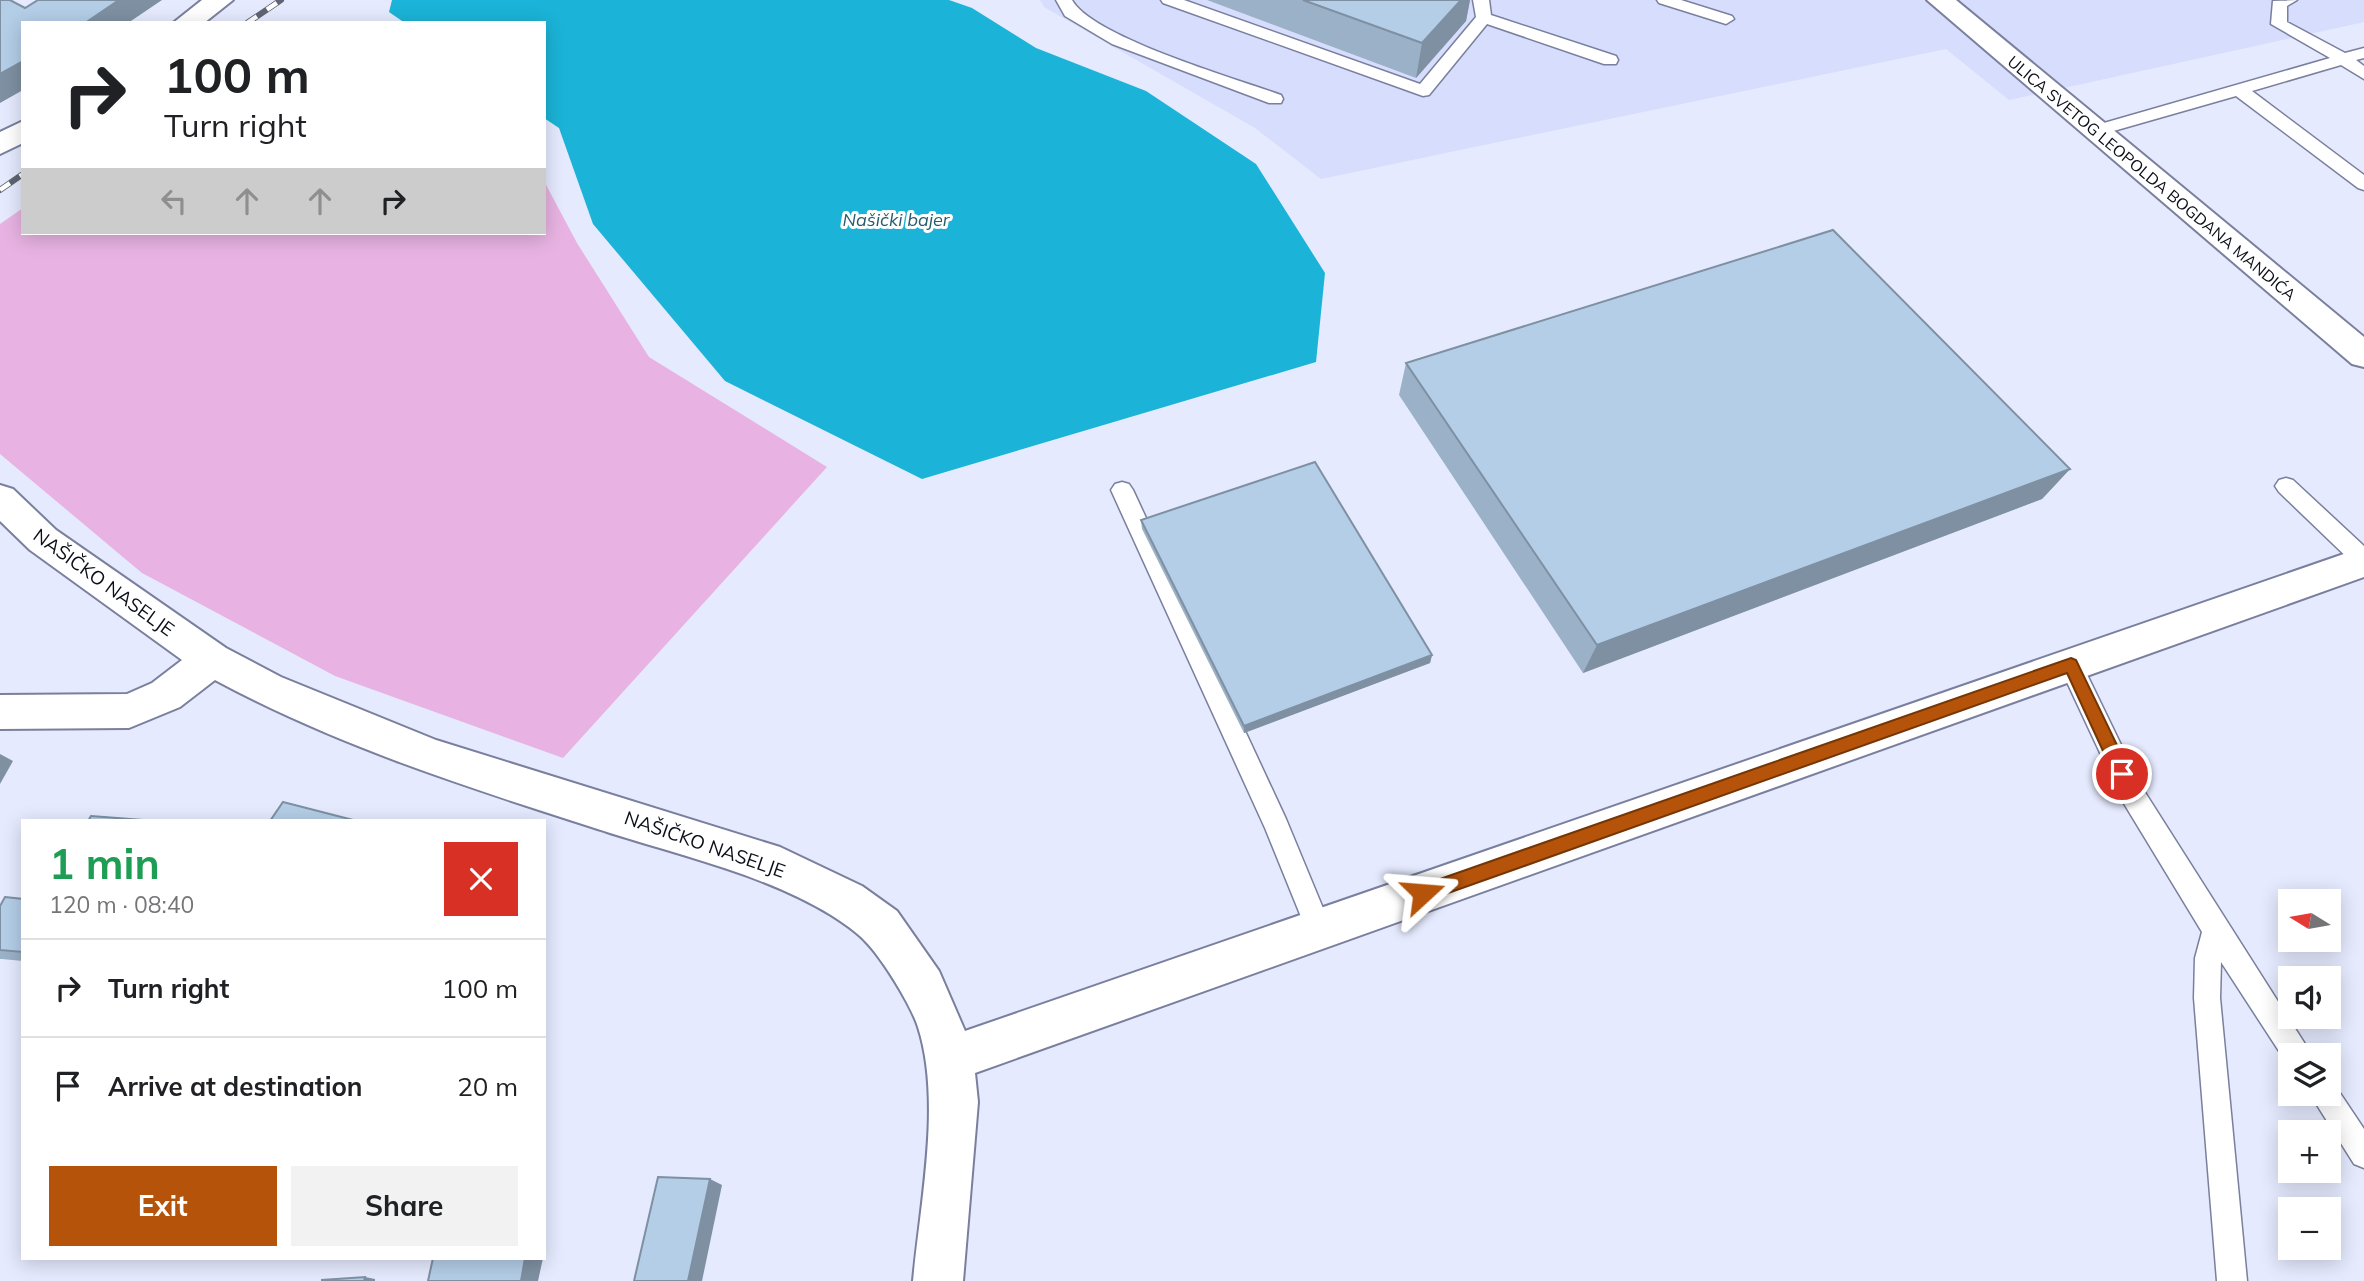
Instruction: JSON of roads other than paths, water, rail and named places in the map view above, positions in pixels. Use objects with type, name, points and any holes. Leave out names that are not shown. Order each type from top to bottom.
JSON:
[{"type":"street","points":[[189,21],[220,0]]},
{"type":"street","name":"ULICA SVETOG LEOPOLDA BOGDANA MANDIĆA","points":[[1940,0],[2364,355]]},
{"type":"street","points":[[0,145],[21,131]]},
{"type":"street","name":"NAŠIČKO NASELJE","points":[[0,499],[43,540],[212,660],[267,689],[431,757],[780,867],[847,901],[881,926],[923,987],[939,1021],[950,1059],[954,1101],[938,1281]]},
{"type":"street","points":[[950,1059],[2364,561]]},
{"type":"street","points":[[0,712],[129,710],[166,695],[212,660]]},
{"type":"lane","points":[[1064,0],[1071,13],[1118,41],[1275,99]]},
{"type":"lane","points":[[1169,0],[1423,90],[1483,18],[1480,0]]},
{"type":"lane","points":[[1665,0],[1726,19]]},
{"type":"lane","points":[[2289,0],[2279,4],[2279,24],[2342,58],[2364,74]]},
{"type":"lane","points":[[1483,18],[1610,60]]},
{"type":"lane","points":[[2096,131],[2364,53]]},
{"type":"lane","points":[[2237,88],[2364,184]]},
{"type":"lane","points":[[2286,486],[2364,561]]},
{"type":"lane","points":[[1122,491],[1277,827],[1319,930]]},
{"type":"lane","points":[[2071,665],[2132,794],[2215,930],[2290,1043]]},
{"type":"lane","points":[[2215,930],[2208,958],[2207,998],[2232,1281]]},
{"type":"lane","points":[[2332,1106],[2364,1154]]},
{"type":"water","name":"Našički bajer","points":[[392,0],[949,0],[972,8],[1036,48],[1146,91],[1256,164],[1325,273],[1316,362],[922,479],[725,381],[593,224],[559,128],[546,119],[546,21],[402,21],[389,12]]},
{"type":"railway","points":[[250,21],[281,0]]},
{"type":"railway","points":[[0,190],[21,175]]}]
